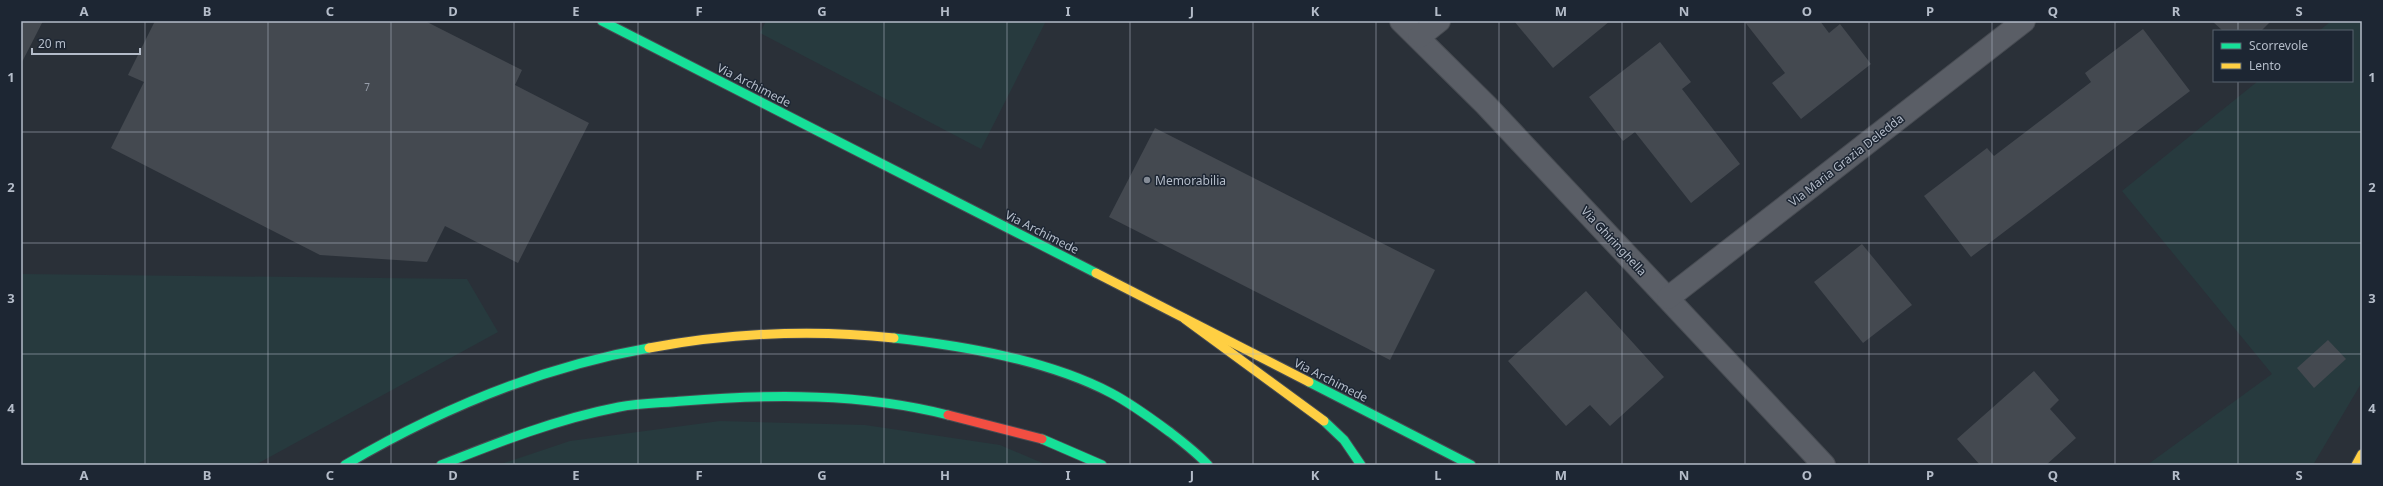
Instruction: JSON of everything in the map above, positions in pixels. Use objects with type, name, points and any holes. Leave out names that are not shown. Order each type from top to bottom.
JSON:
[{"type":"main road","name":"Via Archimede","points":[[602,21],[1471,465]]},
{"type":"main road","points":[[1185,319],[1316,413],[1344,440],[1361,465]]},
{"type":"main road","points":[[345,465],[408,428],[508,386],[583,362],[694,341],[768,333],[806,332],[879,336],[937,344],[1051,369],[1110,392],[1140,410],[1200,456],[1208,465]]},
{"type":"main road","points":[[441,465],[534,429],[620,407],[711,399],[797,397],[846,398],[920,408],[1042,439],[1102,465]]},
{"type":"main road","points":[[2356,465],[2362,454]]},
{"type":"street","name":"Via Ghiringhella","points":[[1401,21],[1419,37],[1486,105],[1824,465]]},
{"type":"street","points":[[1419,37],[1439,21]]},
{"type":"street","name":"Via Maria Grazia Deledda","points":[[1668,298],[2024,21]]},
{"type":"green space","points":[[766,21],[1046,21],[981,149],[760,33]]},
{"type":"green space","points":[[2331,21],[2362,21],[2362,382],[2313,465],[2147,465],[2272,374],[2122,191],[2257,82],[2353,82],[2353,30],[2320,30]]},
{"type":"green space","points":[[21,274],[467,279],[498,332],[255,465],[21,465]]},
{"type":"green space","points":[[720,421],[865,425],[1000,445],[1047,465],[498,465],[570,441]]},
{"type":"building","points":[[21,21],[43,21],[21,64]]},
{"type":"building","points":[[155,21],[425,21],[522,70],[515,85],[589,123],[518,263],[445,226],[427,262],[320,255],[111,148],[144,82],[128,75]]},
{"type":"building","points":[[1514,21],[1610,21],[1553,68]]},
{"type":"building","points":[[1744,21],[1820,21],[1829,33],[1840,24],[1871,64],[1801,119],[1772,83],[1785,73]]},
{"type":"building","points":[[2212,21],[2271,21],[2262,30],[2222,30]]},
{"type":"building","points":[[2143,29],[2190,91],[1971,257],[1924,196],[1987,148],[1994,156],[2091,82],[2085,73]]},
{"type":"building","points":[[1660,42],[1691,82],[1682,89],[1740,164],[1691,203],[1635,132],[1623,141],[1589,97]]},
{"type":"building","points":[[1155,128],[1435,270],[1390,360],[1109,217]]},
{"type":"building","points":[[1862,244],[1912,305],[1863,343],[1814,282]]},
{"type":"building","points":[[1586,291],[1664,377],[1610,426],[1590,405],[1566,426],[1508,361]]},
{"type":"building","points":[[2328,340],[2346,359],[2314,388],[2297,368]]},
{"type":"building","points":[[2034,371],[2059,400],[2050,409],[2076,438],[2046,465],[1980,465],[1957,439]]},
{"type":"traffic: fast","points":[[602,21],[1096,273]]},
{"type":"traffic: fast","points":[[894,338],[949,345],[1005,356],[1033,363],[1086,381],[1111,393],[1142,412],[1186,444],[1208,465]]},
{"type":"traffic: fast","points":[[345,465],[417,426],[454,408],[492,393],[569,366],[649,348]]},
{"type":"traffic: fast","points":[[1309,382],[1471,465]]},
{"type":"traffic: fast","points":[[441,465],[506,440],[573,418],[619,407],[635,405],[749,397],[816,397],[883,403],[948,415]]},
{"type":"traffic: fast","points":[[1324,421],[1344,440],[1361,465]]},
{"type":"traffic: fast","points":[[1042,439],[1102,465]]},
{"type":"traffic: slow","points":[[1096,273],[1309,382]]},
{"type":"traffic: slow","points":[[1185,319],[1324,421]]},
{"type":"traffic: slow","points":[[649,348],[710,339],[771,334],[833,334],[894,338]]},
{"type":"traffic: slow","points":[[2356,465],[2362,454]]},
{"type":"traffic: jam","points":[[948,415],[1042,439]]},
{"type":"place","name":"Memorabilia","points":[[1147,180]]}]
